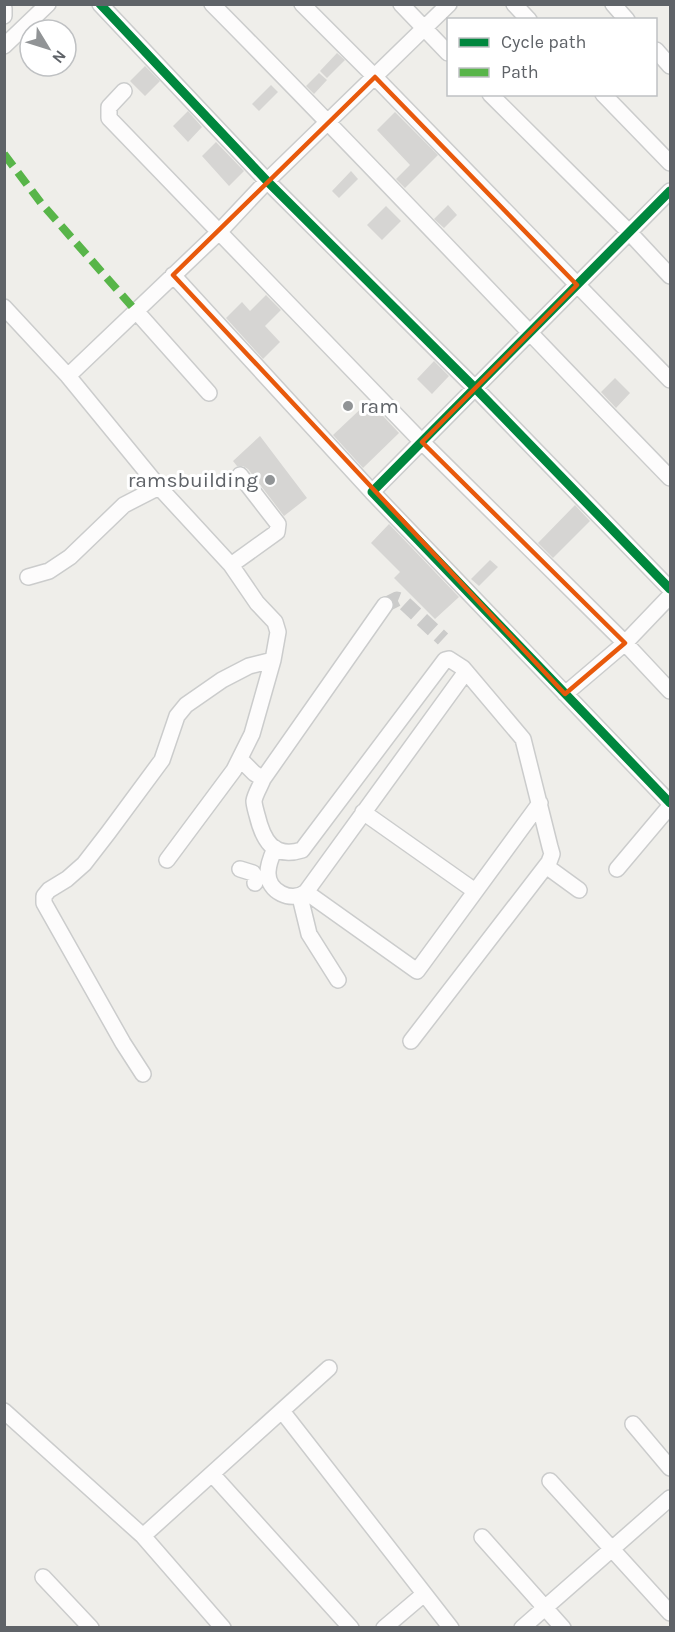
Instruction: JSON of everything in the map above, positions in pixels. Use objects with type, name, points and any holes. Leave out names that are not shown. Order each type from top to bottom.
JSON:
[{"type":"street","points":[[4,46],[48,4]]},
{"type":"street","points":[[212,4],[329,121],[529,333],[670,478]]},
{"type":"street","points":[[302,4],[670,380]]},
{"type":"street","points":[[400,4],[447,53]]},
{"type":"street","points":[[68,376],[220,231],[267,181],[449,4]]},
{"type":"street","points":[[514,4],[527,18]]},
{"type":"street","points":[[613,4],[625,18]]},
{"type":"street","points":[[4,8],[4,16]]},
{"type":"street","points":[[110,8],[267,181],[476,388],[670,589]]},
{"type":"street","points":[[657,51],[670,66]]},
{"type":"street","points":[[124,92],[109,107],[109,117],[422,442],[625,642],[670,691]]},
{"type":"street","points":[[492,96],[670,276]]},
{"type":"street","points":[[605,96],[670,163]]},
{"type":"street","points":[[372,492],[670,191]]},
{"type":"street","points":[[173,275],[372,492],[670,805],[617,870]]},
{"type":"street","points":[[4,307],[68,376],[159,487],[231,565],[257,603],[274,622],[278,632],[273,660],[252,734],[240,759],[167,860]]},
{"type":"street","points":[[136,311],[209,393]]},
{"type":"street","points":[[231,565],[277,532],[279,528],[279,524],[240,475]]},
{"type":"street","points":[[28,577],[49,571],[70,557],[124,505],[159,487]]},
{"type":"street","points":[[565,694],[625,642],[670,596]]},
{"type":"street","points":[[385,605],[263,779],[254,801],[264,838],[275,848],[292,853],[302,850],[445,660],[454,661],[463,668],[523,739],[552,854],[546,866],[411,1041]]},
{"type":"street","points":[[143,1074],[44,903],[44,896],[84,864],[162,760],[177,716],[186,705],[222,680],[249,666],[273,660]]},
{"type":"street","points":[[275,848],[268,872],[272,885],[290,898],[303,894],[465,673]]},
{"type":"street","points":[[240,759],[263,779]]},
{"type":"street","points":[[303,894],[417,971],[540,803]]},
{"type":"street","points":[[363,812],[475,891]]},
{"type":"street","points":[[249,875],[269,866]]},
{"type":"street","points":[[546,866],[579,890]]},
{"type":"street","points":[[303,894],[309,934],[338,980]]},
{"type":"street","points":[[143,1536],[329,1368]]},
{"type":"street","points":[[4,1411],[143,1536],[223,1628]]},
{"type":"street","points":[[282,1411],[451,1628]]},
{"type":"street","points":[[633,1424],[670,1468]]},
{"type":"street","points":[[212,1474],[351,1628]]},
{"type":"street","points":[[550,1482],[670,1613]]},
{"type":"street","points":[[522,1628],[670,1498]]},
{"type":"street","points":[[482,1537],[563,1628]]},
{"type":"street","points":[[43,1577],[91,1628]]},
{"type":"street","points":[[384,1628],[424,1594]]},
{"type":"highlighted area","points":[[375,77],[577,285],[422,442],[625,643],[565,694],[173,275]]},
{"type":"building","points":[[337,53],[345,60],[327,78],[320,71]]},
{"type":"building","points":[[145,66],[160,81],[145,96],[130,81]]},
{"type":"building","points":[[319,73],[327,80],[314,94],[306,86]]},
{"type":"building","points":[[271,85],[278,92],[259,111],[252,104]]},
{"type":"building","points":[[188,111],[202,127],[188,142],[173,126]]},
{"type":"building","points":[[395,112],[438,155],[405,188],[396,179],[410,165],[377,130]]},
{"type":"building","points":[[216,142],[244,171],[229,186],[202,156]]},
{"type":"building","points":[[351,171],[358,179],[339,198],[332,191]]},
{"type":"building","points":[[448,205],[457,215],[444,228],[434,219]]},
{"type":"building","points":[[386,206],[401,221],[382,240],[367,225]]},
{"type":"building","points":[[266,295],[281,310],[265,326],[280,342],[263,359],[226,318],[242,302],[250,311]]},
{"type":"building","points":[[434,361],[449,376],[432,394],[417,379]]},
{"type":"building","points":[[615,378],[630,393],[616,408],[601,392]]},
{"type":"building","points":[[369,401],[399,433],[363,468],[333,435]]},
{"type":"building","name":"ramsbuilding","points":[[260,436],[307,498],[284,516],[248,469],[237,466],[233,461]]},
{"type":"building","points":[[575,505],[590,521],[553,558],[538,543]]},
{"type":"building","points":[[389,524],[459,597],[435,619],[394,578],[400,572],[371,543]]},
{"type":"building","points":[[490,560],[498,567],[479,586],[471,579]]},
{"type":"tunnel","points":[[385,605],[397,599],[402,601],[443,639]]},
{"type":"marked path","points":[[4,154],[41,203],[136,311]]},
{"type":"cycle path","points":[[100,4],[267,181],[475,388],[670,589]]},
{"type":"cycle path","points":[[670,191],[372,492],[670,803]]},
{"type":"place","name":"ram","points":[[348,406]]},
{"type":"place","name":"ramsbuilding","points":[[270,480]]}]
